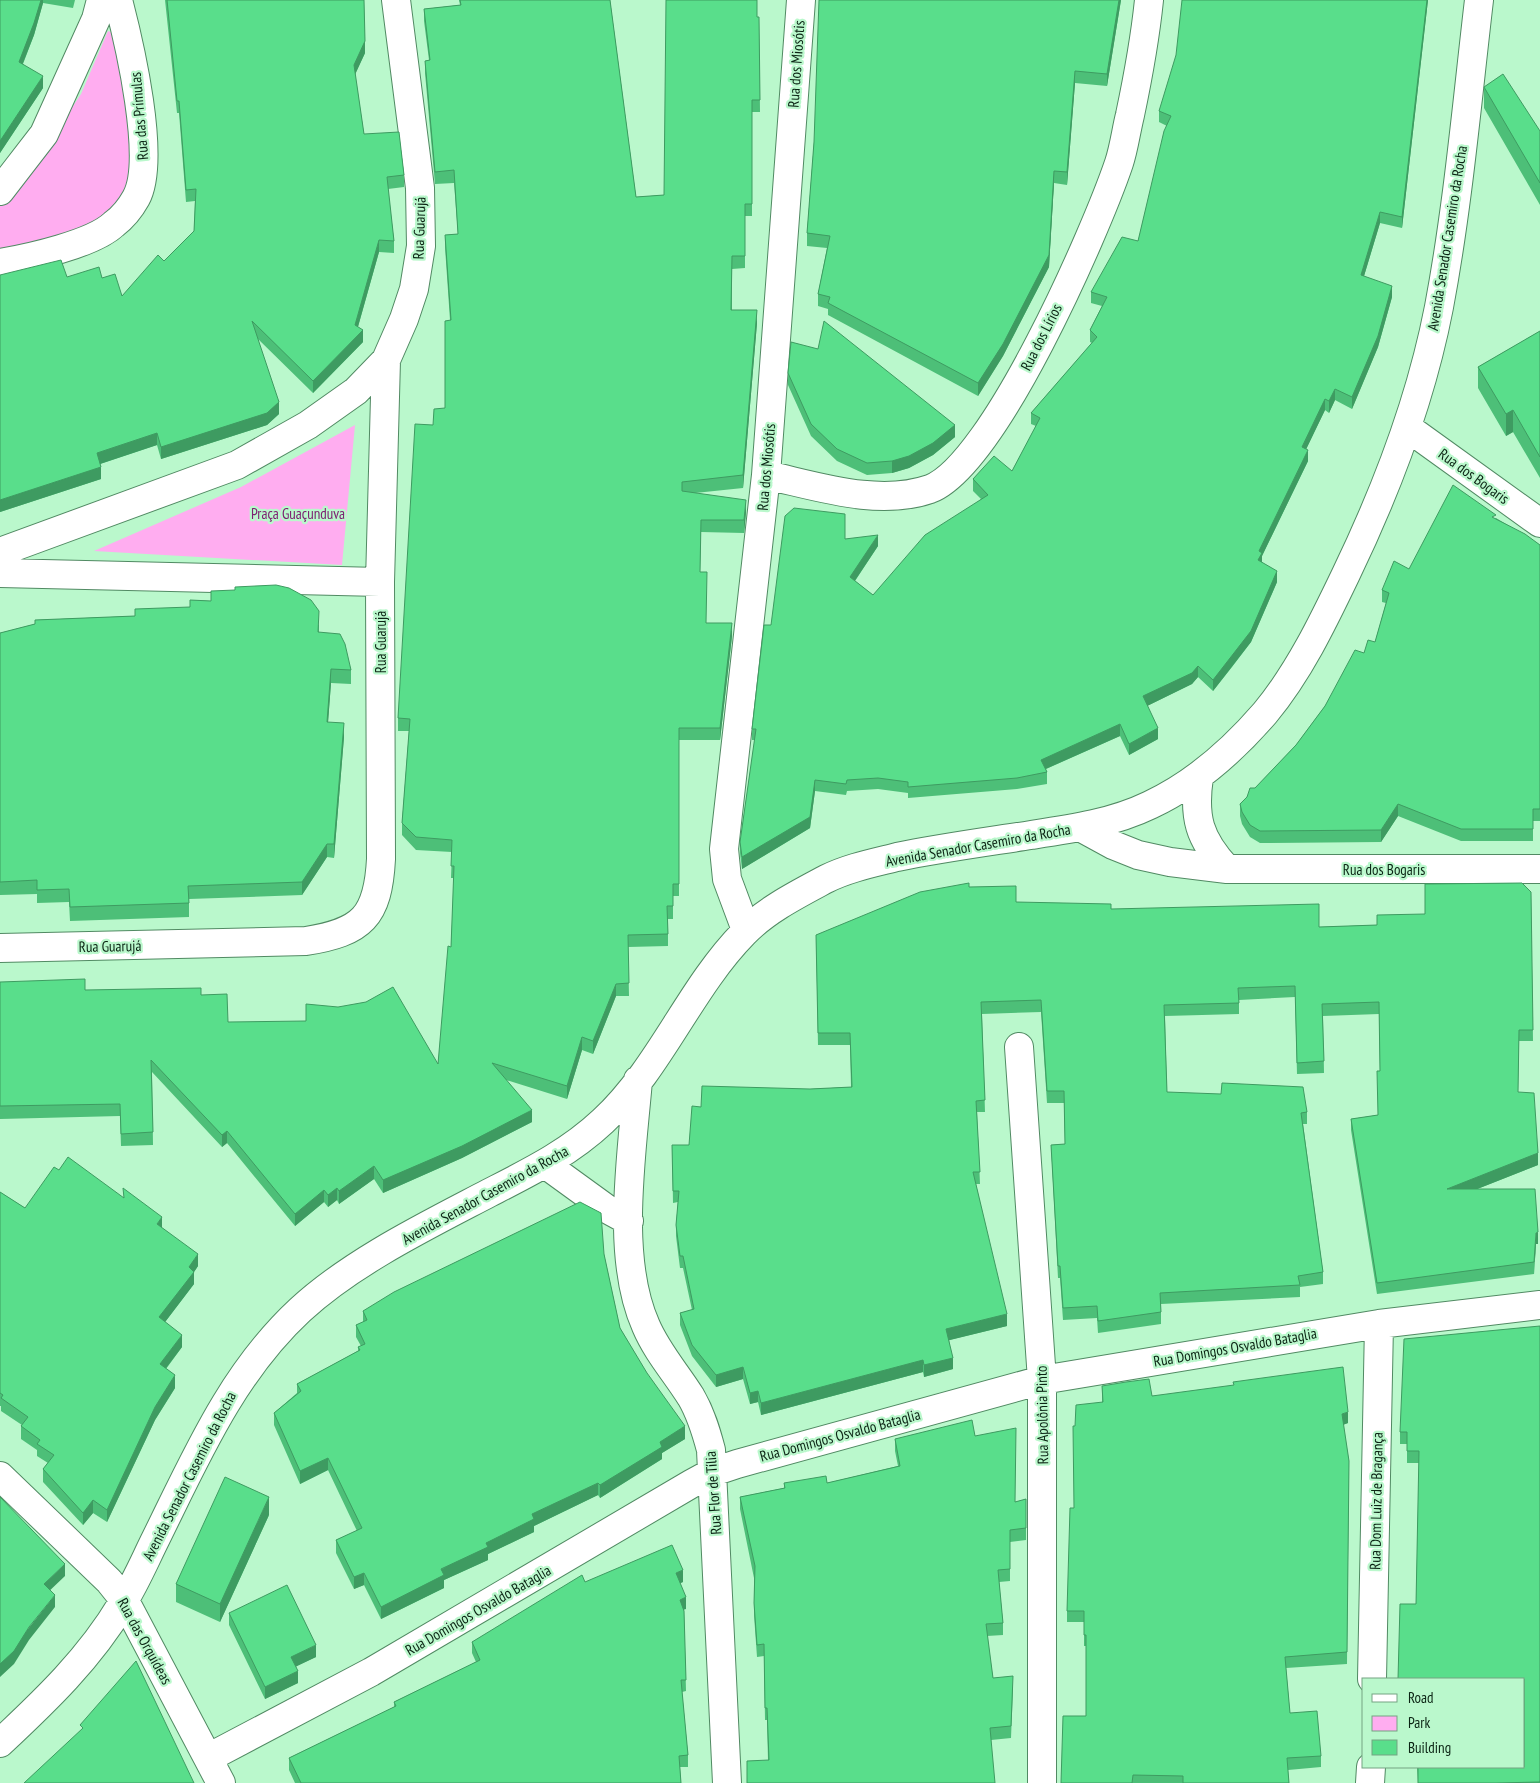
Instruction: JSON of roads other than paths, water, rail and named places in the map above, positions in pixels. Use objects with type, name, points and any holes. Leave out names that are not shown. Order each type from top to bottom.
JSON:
[{"type":"street","points":[[0,191],[44,134],[96,19],[101,0]]},
{"type":"street","name":"Rua das Prímulas","points":[[0,263],[74,244],[96,235],[114,225],[137,197],[143,174],[143,145],[134,60],[118,0]]},
{"type":"street","name":"Rua Guarujá","points":[[0,948],[306,941],[331,937],[362,921],[375,901],[380,885],[381,860],[380,582],[386,360],[404,319],[414,289],[421,246],[420,188],[396,0]]},
{"type":"street","name":"Rua dos Miosótis","points":[[746,930],[727,879],[724,849],[766,474],[801,0]]},
{"type":"street","name":"Rua dos Lírios","points":[[766,474],[846,492],[880,495],[899,494],[930,488],[956,471],[984,436],[1012,394],[1077,267],[1119,162],[1144,52],[1150,0]]},
{"type":"street","name":"Avenida Senador Casemiro da Rocha","points":[[0,1743],[55,1690],[95,1646],[125,1601],[226,1399],[244,1373],[282,1329],[301,1309],[333,1283],[390,1248],[545,1164],[575,1145],[600,1124],[620,1105],[708,979],[746,930],[788,901],[834,875],[870,863],[929,850],[1080,827],[1154,804],[1199,777],[1241,740],[1269,708],[1301,661],[1331,606],[1368,529],[1408,428],[1439,310],[1452,221],[1479,0]]},
{"type":"street","points":[[0,552],[237,465],[308,425],[356,391],[386,360]]},
{"type":"street","name":"Rua dos Bogaris","points":[[1408,428],[1540,523]]},
{"type":"street","points":[[0,573],[380,582]]},
{"type":"street","points":[[1199,777],[1196,799],[1200,830],[1211,850],[1227,869]]},
{"type":"street","name":"Rua dos Bogaris","points":[[1080,827],[1113,845],[1138,855],[1170,862],[1227,869],[1540,869]]},
{"type":"street","name":"Rua Apolônia Pinto","points":[[1019,1047],[1042,1380],[1042,1783]]},
{"type":"street","name":"Rua Flor de Tília","points":[[638,1080],[630,1170],[629,1221],[630,1252],[635,1292],[645,1324],[656,1348],[690,1396],[700,1414],[711,1450],[727,1783]]},
{"type":"street","points":[[545,1164],[607,1209],[629,1221]]},
{"type":"street","name":"Rua Domingos Osvaldo Bataglia","points":[[208,1758],[371,1672],[713,1472],[1042,1380],[1379,1324],[1540,1305]]},
{"type":"street","name":"Rua Dom Luiz de Bragança","points":[[1372,1678],[1379,1324]]},
{"type":"street","name":"Rua das Orquídeas","points":[[0,1476],[109,1581],[125,1601],[221,1783]]},
{"type":"street","points":[[1370,1768],[1370,1783]]},
{"type":"park label","name":"Praça Guaçunduva","points":[[298,513]]}]
